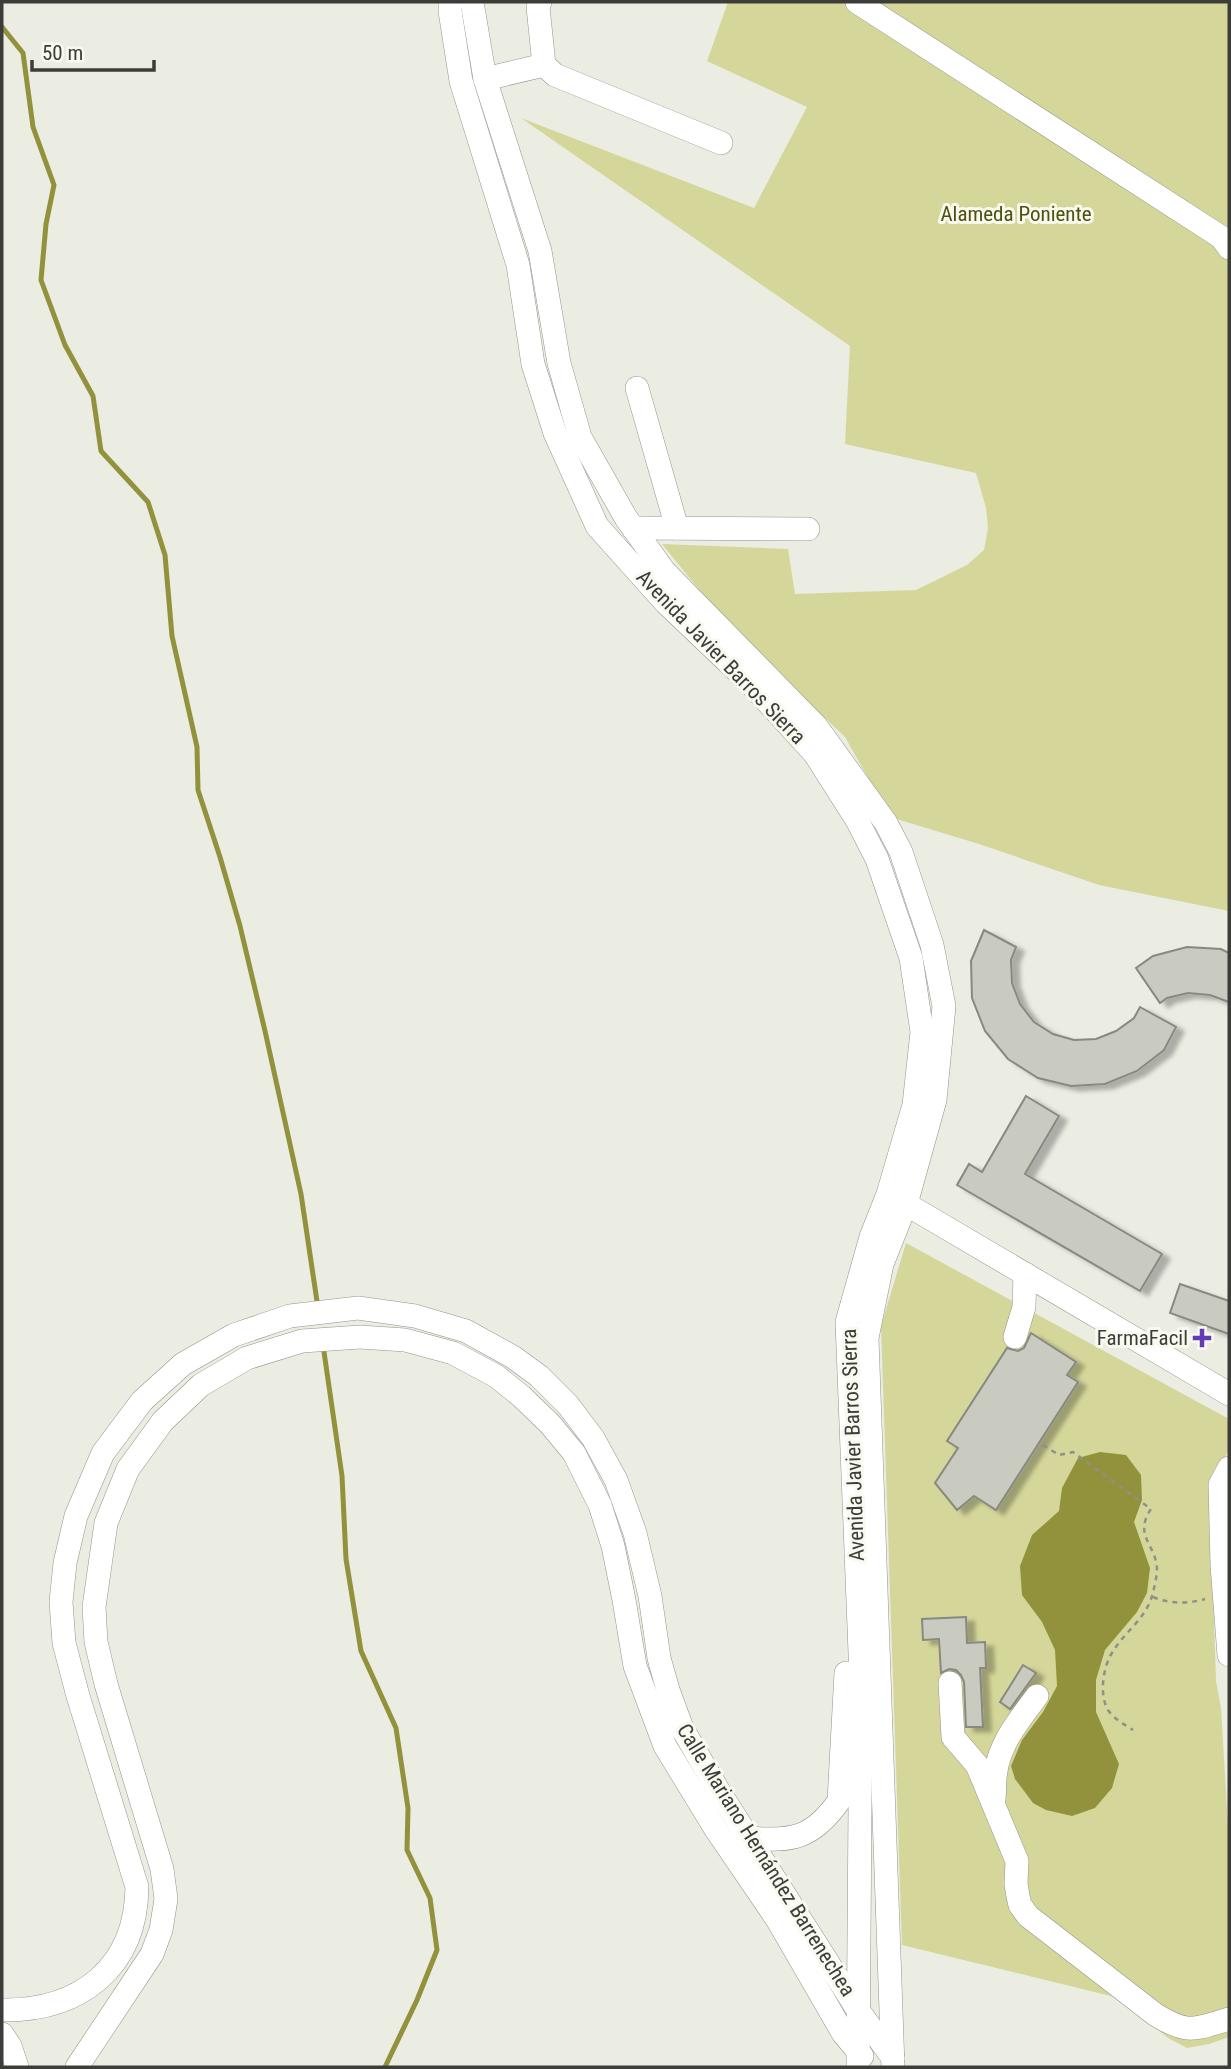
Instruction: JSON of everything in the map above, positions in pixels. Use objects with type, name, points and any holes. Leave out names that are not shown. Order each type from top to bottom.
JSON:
[{"type":"street","name":"Avenida Javier Barros Sierra","points":[[450,2],[461,81],[518,265],[533,364],[555,433],[597,526],[666,603],[751,684],[815,754],[877,859],[911,958],[922,1032],[914,1105],[867,1338],[875,2062]]},
{"type":"street","name":"Avenida Javier Barros Sierra","points":[[472,2],[485,79],[540,251],[559,363],[580,437],[633,528],[664,571],[816,726],[878,812],[901,852],[932,945],[944,1006],[936,1100],[897,1198],[871,1237],[847,1322],[861,1678],[858,2010],[875,2062]]},
{"type":"street","points":[[540,2],[544,65],[555,75],[721,143]]},
{"type":"street","points":[[857,2],[1222,237],[1229,248]]},
{"type":"street","points":[[485,79],[544,65]]},
{"type":"street","points":[[637,388],[677,528]]},
{"type":"street","points":[[633,528],[808,529]]},
{"type":"street","points":[[897,1198],[1229,1394]]},
{"type":"street","points":[[1015,1337],[1024,1307],[1025,1274]]},
{"type":"street","name":"Calle Mariano Hernández Barrenechea","points":[[2,2010],[26,2010],[52,2005],[77,1994],[104,1975],[122,1951],[132,1928],[136,1906],[136,1887],[64,1643],[61,1602],[65,1563],[76,1516],[103,1453],[142,1401],[183,1364],[234,1335],[290,1316],[358,1308],[415,1316],[466,1331],[513,1357],[538,1376],[568,1405],[593,1438],[616,1480],[635,1533],[650,1596],[659,1658],[682,1728],[858,2010],[875,2062]]},
{"type":"street","name":"Calle Mariano Hernández Barrenechea","points":[[77,2067],[152,1954],[161,1930],[166,1899],[162,1869],[110,1698],[96,1642],[94,1607],[106,1523],[128,1469],[163,1421],[201,1385],[247,1358],[302,1341],[360,1337],[405,1340],[453,1353],[495,1376],[521,1396],[550,1424],[574,1453],[600,1505],[613,1546],[635,1666],[665,1746],[715,1828],[777,1919],[843,2033],[875,2062]]},
{"type":"street","points":[[1229,1468],[1220,1485],[1229,1655]]},
{"type":"street","points":[[749,1838],[775,1840],[794,1838],[809,1832],[830,1815],[839,1801],[856,1562]]},
{"type":"street","points":[[950,1683],[953,1737],[977,1765],[1017,1861],[1016,1884],[1020,1905],[1038,1925],[1170,2023],[1185,2029],[1229,2020]]},
{"type":"street","points":[[993,1806],[996,1768],[1003,1748],[1037,1696]]},
{"type":"street","points":[[2,2034],[10,2046],[17,2067]]},
{"type":"path","points":[[1043,1445],[1059,1455],[1073,1452],[1151,1509],[1144,1520],[1143,1532],[1157,1569],[1152,1597],[1143,1616],[1111,1653],[1103,1683],[1107,1708],[1118,1721],[1133,1730]]},
{"type":"path","points":[[1152,1597],[1166,1602],[1194,1602],[1225,1594]]},
{"type":"green space","name":"Alameda Poniente","points":[[728,2],[1229,2],[1229,911],[1099,885],[890,817],[845,737],[749,645],[662,544],[788,549],[795,594],[916,590],[967,565],[984,550],[988,528],[986,508],[976,473],[845,444],[850,346],[521,118],[754,208],[807,107],[707,61]]},
{"type":"green space","points":[[906,1243],[1229,1419],[1229,1449],[1210,1491],[1216,1681],[1221,1708],[1229,1842],[1229,2037],[1187,2048],[1168,2038],[1119,1998],[902,1945],[881,1326]]},
{"type":"shaded area","points":[[1100,1452],[1126,1455],[1141,1475],[1142,1500],[1134,1522],[1150,1568],[1147,1593],[1137,1612],[1105,1650],[1096,1680],[1096,1712],[1119,1764],[1112,1788],[1095,1808],[1072,1816],[1046,1810],[1033,1803],[1015,1779],[1011,1766],[1022,1740],[1043,1712],[1057,1686],[1055,1650],[1042,1622],[1022,1595],[1020,1566],[1032,1535],[1059,1511],[1062,1488],[1078,1458]]},
{"type":"building","points":[[984,930],[1016,947],[1011,960],[1012,983],[1020,1004],[1034,1022],[1053,1034],[1074,1040],[1096,1039],[1116,1031],[1134,1018],[1140,1007],[1176,1027],[1164,1050],[1137,1071],[1105,1084],[1071,1086],[1038,1078],[1008,1059],[985,1031],[972,998],[971,961]]},
{"type":"building","points":[[1187,947],[1221,949],[1229,953],[1229,1002],[1210,995],[1188,993],[1167,998],[1160,1003],[1136,968],[1153,956]]},
{"type":"building","points":[[1026,1096],[1059,1116],[1025,1174],[1162,1254],[1140,1291],[957,1185],[969,1164],[982,1172]]},
{"type":"building","points":[[1180,1284],[1229,1301],[1229,1334],[1170,1313]]},
{"type":"building","points":[[1031,1333],[1076,1362],[1067,1375],[1078,1382],[996,1510],[974,1496],[957,1510],[935,1483],[958,1448],[947,1441],[1007,1348],[1018,1351],[1024,1348]]},
{"type":"building","points":[[966,1617],[967,1643],[985,1642],[986,1668],[980,1668],[983,1727],[966,1727],[964,1682],[961,1675],[956,1670],[949,1669],[941,1673],[939,1639],[923,1640],[922,1619]]},
{"type":"building","points":[[1023,1665],[1036,1673],[1010,1709],[1000,1702]]},
{"type":"waterway","points":[[2,27],[23,53],[33,127],[54,185],[46,224],[41,280],[65,345],[93,396],[101,451],[148,502],[165,555],[172,636],[197,747],[198,790],[240,926],[265,1031],[301,1194],[318,1308]]},
{"type":"waterway","points":[[323,1345],[342,1476],[346,1559],[361,1651],[396,1728],[408,1808],[407,1850],[430,1898],[437,1950],[385,2067]]},
{"type":"place","name":"FarmaFacil","points":[[1202,1338]]}]
